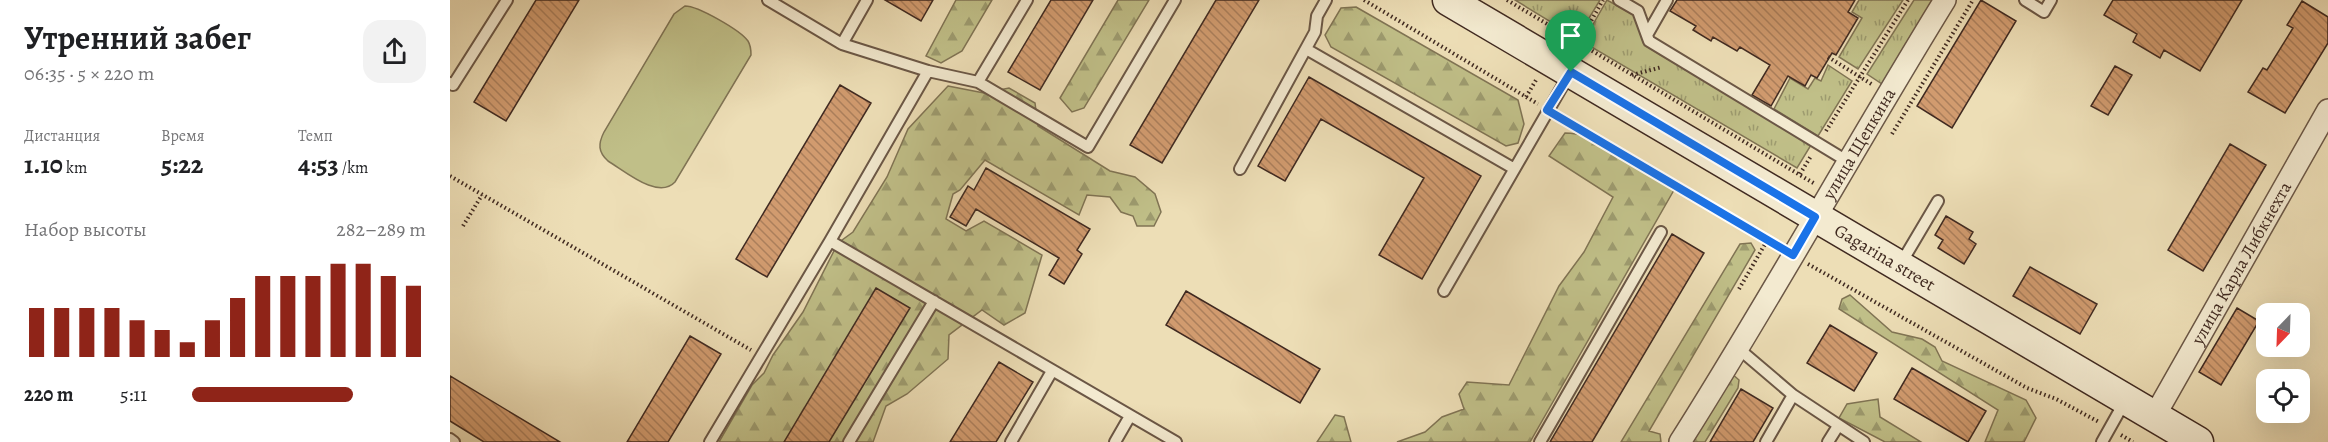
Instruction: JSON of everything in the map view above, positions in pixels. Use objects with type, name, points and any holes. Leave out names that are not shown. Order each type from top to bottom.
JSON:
[{"type":"main road","name":"Gagarina street","points":[[1448,0],[1476,11],[1571,72],[2191,440]]},
{"type":"street","name":"улица Щепкина","points":[[1680,442],[1739,349],[1847,161],[1945,0]]},
{"type":"street","name":"улица Карла Либкнехта","points":[[2154,417],[2328,110]]},
{"type":"lane","points":[[451,86],[507,0]]},
{"type":"lane","points":[[842,44],[867,0]]},
{"type":"lane","points":[[978,82],[1026,0]]},
{"type":"lane","points":[[772,1],[842,44],[928,71],[978,82],[1088,147],[1175,0]]},
{"type":"lane","points":[[1240,169],[1315,32],[1317,15],[1326,0]]},
{"type":"lane","points":[[1619,0],[1638,11],[1649,41],[1847,161]]},
{"type":"lane","points":[[1647,34],[1667,0]]},
{"type":"lane","points":[[2025,0],[2044,12],[2051,0]]},
{"type":"lane","points":[[1306,49],[1513,168]]},
{"type":"lane","points":[[710,442],[928,71]]},
{"type":"lane","points":[[1444,291],[1513,168],[1571,72]]},
{"type":"lane","points":[[1898,268],[1938,201]]},
{"type":"lane","points":[[1540,442],[1661,232]]},
{"type":"lane","points":[[830,241],[1176,442]]},
{"type":"lane","points":[[849,442],[934,301]]},
{"type":"lane","points":[[1739,349],[1793,395],[1864,442]]},
{"type":"lane","points":[[1011,442],[1052,371]]},
{"type":"lane","points":[[1766,442],[1793,395]]},
{"type":"lane","points":[[2102,442],[2125,401]]},
{"type":"lane","points":[[1114,442],[1130,416]]},
{"type":"lane","points":[[1828,442],[1838,426]]},
{"type":"lane","points":[[450,439],[454,442]]},
{"type":"path","points":[[1364,0],[1793,255],[2026,388],[2056,399],[2133,442]]},
{"type":"path","points":[[1578,44],[1603,0]]},
{"type":"path","points":[[1800,174],[1908,0]]},
{"type":"path","points":[[1892,134],[1973,0]]},
{"type":"path","points":[[1828,57],[1887,94]]},
{"type":"path","points":[[1631,75],[1683,62]]},
{"type":"path","points":[[450,176],[761,356]]},
{"type":"path","points":[[463,226],[482,195]]},
{"type":"path","points":[[1739,289],[1768,239]]},
{"type":"green space","points":[[956,0],[992,0],[962,51],[941,63],[926,56]]},
{"type":"green space","points":[[1118,0],[1149,0],[1084,108],[1072,112],[1060,98]]},
{"type":"green space","points":[[1515,0],[1600,0],[1577,38]]},
{"type":"green space","points":[[1607,0],[1634,15],[1646,46],[1811,145],[1797,168],[1583,42]]},
{"type":"green space","points":[[1859,0],[1903,0],[1858,69],[1839,57],[1862,18],[1852,12]]},
{"type":"green space","points":[[1914,0],[1935,0],[1882,84],[1867,74]]},
{"type":"green space","points":[[685,6],[709,14],[744,36],[750,46],[751,55],[675,182],[668,187],[660,188],[632,177],[608,161],[602,154],[600,144],[604,132],[674,14]]},
{"type":"green space","points":[[1356,7],[1518,100],[1524,124],[1518,143],[1506,146],[1331,47],[1325,35],[1341,8]]},
{"type":"green space","points":[[1828,65],[1852,81],[1818,136],[1774,109],[1790,78],[1808,89],[1815,78],[1821,81]]},
{"type":"green space","points":[[948,86],[984,93],[1009,88],[1035,103],[1038,126],[1110,171],[1135,177],[1155,194],[1161,212],[1154,226],[1137,226],[1133,216],[1121,212],[1110,197],[1087,195],[1079,215],[985,160],[960,190],[953,194],[946,219],[966,231],[984,221],[1042,255],[1025,313],[1004,325],[982,310],[949,335],[948,359],[907,394],[886,406],[873,442],[719,442],[752,385],[764,373],[773,355],[803,312],[838,243],[853,232],[887,177],[908,129]]},
{"type":"green space","points":[[1565,133],[1579,135],[1608,145],[1674,190],[1530,442],[1397,442],[1425,432],[1442,417],[1464,409],[1459,394],[1467,382],[1509,385],[1559,286],[1584,252],[1613,197],[1549,156]]},
{"type":"green space","points":[[1751,243],[1755,250],[1649,431],[1660,434],[1661,442],[1621,442],[1740,244]]},
{"type":"green space","points":[[1850,295],[1892,332],[1922,339],[1935,347],[1942,361],[2026,400],[2036,418],[2024,442],[1985,442],[1998,410],[1839,309],[1842,299]]},
{"type":"green space","points":[[1731,373],[1739,380],[1738,388],[1705,442],[1687,442]]},
{"type":"green space","points":[[1878,399],[1880,417],[1921,442],[1885,442],[1839,418],[1847,404]]},
{"type":"green space","points":[[1335,415],[1344,417],[1351,442],[1317,442]]},
{"type":"building","points":[[536,0],[579,0],[506,121],[474,102]]},
{"type":"building","points":[[885,0],[933,0],[921,21]]},
{"type":"building","points":[[1051,0],[1093,0],[1040,90],[1008,72]]},
{"type":"building","points":[[1216,0],[1259,0],[1162,163],[1130,145]]},
{"type":"building","points":[[1677,0],[1855,0],[1848,12],[1858,18],[1836,55],[1832,53],[1817,78],[1811,75],[1805,86],[1788,76],[1771,106],[1752,95],[1770,65],[1740,47],[1737,51],[1713,37],[1711,41],[1693,30],[1696,26],[1670,11]]},
{"type":"building","points":[[1981,0],[2016,21],[1952,128],[1917,106]]},
{"type":"building","points":[[2113,0],[2242,0],[2200,71],[2164,50],[2160,58],[2133,42],[2137,34],[2104,15]]},
{"type":"building","points":[[2302,1],[2328,17],[2328,43],[2285,113],[2248,92],[2263,68],[2267,70],[2293,28],[2287,25]]},
{"type":"building","points":[[2115,66],[2132,75],[2108,115],[2091,106]]},
{"type":"building","points":[[1309,77],[1481,176],[1422,279],[1379,255],[1424,178],[1321,119],[1285,181],[1258,166]]},
{"type":"building","points":[[840,85],[871,103],[767,277],[736,259]]},
{"type":"building","points":[[2230,144],[2266,165],[2203,271],[2168,250]]},
{"type":"building","points":[[986,168],[1090,229],[1077,250],[1082,254],[1064,284],[1049,275],[1059,258],[976,209],[966,226],[950,217],[968,186],[974,190]]},
{"type":"building","points":[[1946,216],[1973,232],[1969,239],[1976,244],[1964,264],[1938,248],[1943,240],[1935,235]]},
{"type":"building","points":[[1672,234],[1704,253],[1592,442],[1550,442]]},
{"type":"building","points":[[2030,267],[2097,304],[2080,334],[2013,296]]},
{"type":"building","points":[[876,288],[910,308],[829,442],[784,442]]},
{"type":"building","points":[[1186,291],[1320,369],[1300,403],[1166,325]]},
{"type":"building","points":[[2237,308],[2256,319],[2256,326],[2221,385],[2199,372]]},
{"type":"building","points":[[1830,325],[1877,353],[1854,391],[1807,363]]},
{"type":"building","points":[[690,336],[721,354],[668,442],[627,442]]},
{"type":"building","points":[[999,362],[1033,382],[996,442],[950,442]]},
{"type":"building","points":[[1912,368],[1986,411],[1968,442],[1894,399]]},
{"type":"building","points":[[450,376],[560,442],[484,442],[450,421]]},
{"type":"building","points":[[1741,389],[1773,408],[1753,442],[1710,442]]},
{"type":"route","points":[[1571,72],[1815,217],[1793,255],[1547,110],[1571,72]]}]
